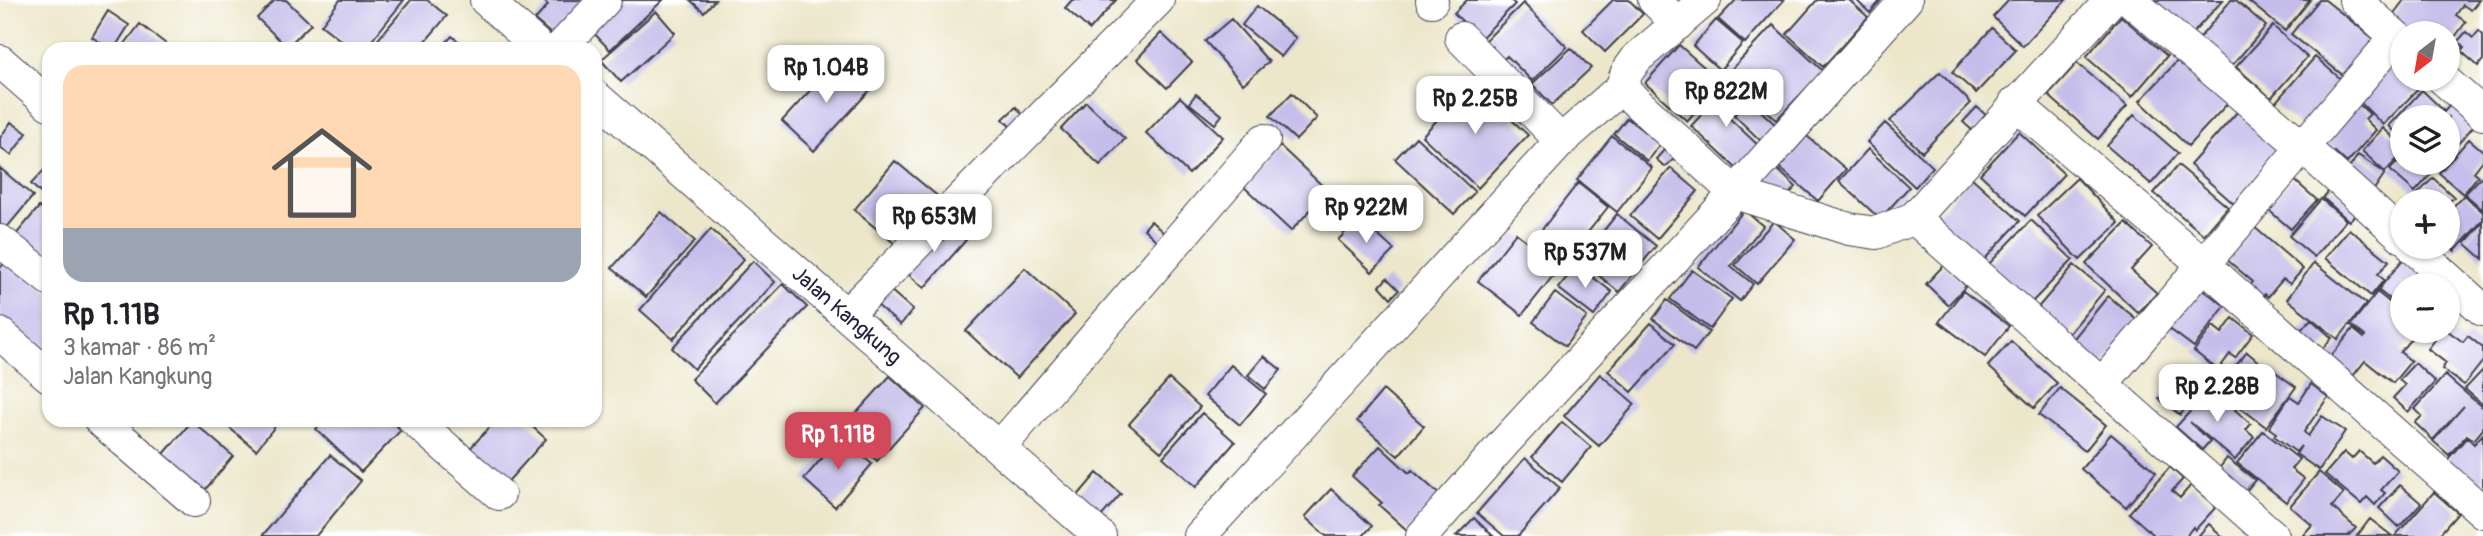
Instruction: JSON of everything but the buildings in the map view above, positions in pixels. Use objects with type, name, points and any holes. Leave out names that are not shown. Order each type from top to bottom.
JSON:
[{"type":"street","points":[[485,0],[533,42]]},
{"type":"street","points":[[566,42],[605,0]]},
{"type":"street","points":[[847,314],[1158,0]]},
{"type":"street","points":[[1654,0],[1678,24]]},
{"type":"street","points":[[1200,536],[1561,141],[1620,88],[1637,58],[1705,0]]},
{"type":"street","points":[[1422,536],[1735,193],[1906,0]]},
{"type":"street","points":[[1620,88],[1735,193],[1849,229],[1876,233],[1914,218],[2015,103],[2111,0]]},
{"type":"street","points":[[2130,0],[2303,147],[2390,225]]},
{"type":"street","points":[[2354,0],[2390,32]]},
{"type":"street","points":[[1461,38],[1561,141]]},
{"type":"street","points":[[2102,384],[2303,147],[2390,50]]},
{"type":"street","points":[[0,61],[42,98]]},
{"type":"street","points":[[2457,91],[2483,114]]},
{"type":"street","name":"Jalan Kangkung","points":[[602,102],[1100,536]]},
{"type":"street","points":[[2015,103],[2483,512]]},
{"type":"street","points":[[1000,447],[1264,140]]},
{"type":"street","points":[[1914,218],[2273,536]]},
{"type":"street","points":[[0,241],[42,274]]},
{"type":"street","points":[[2426,259],[2483,310]]},
{"type":"street","points":[[0,334],[42,370]]},
{"type":"street","points":[[108,427],[194,501]]},
{"type":"street","points":[[422,427],[499,494]]}]
